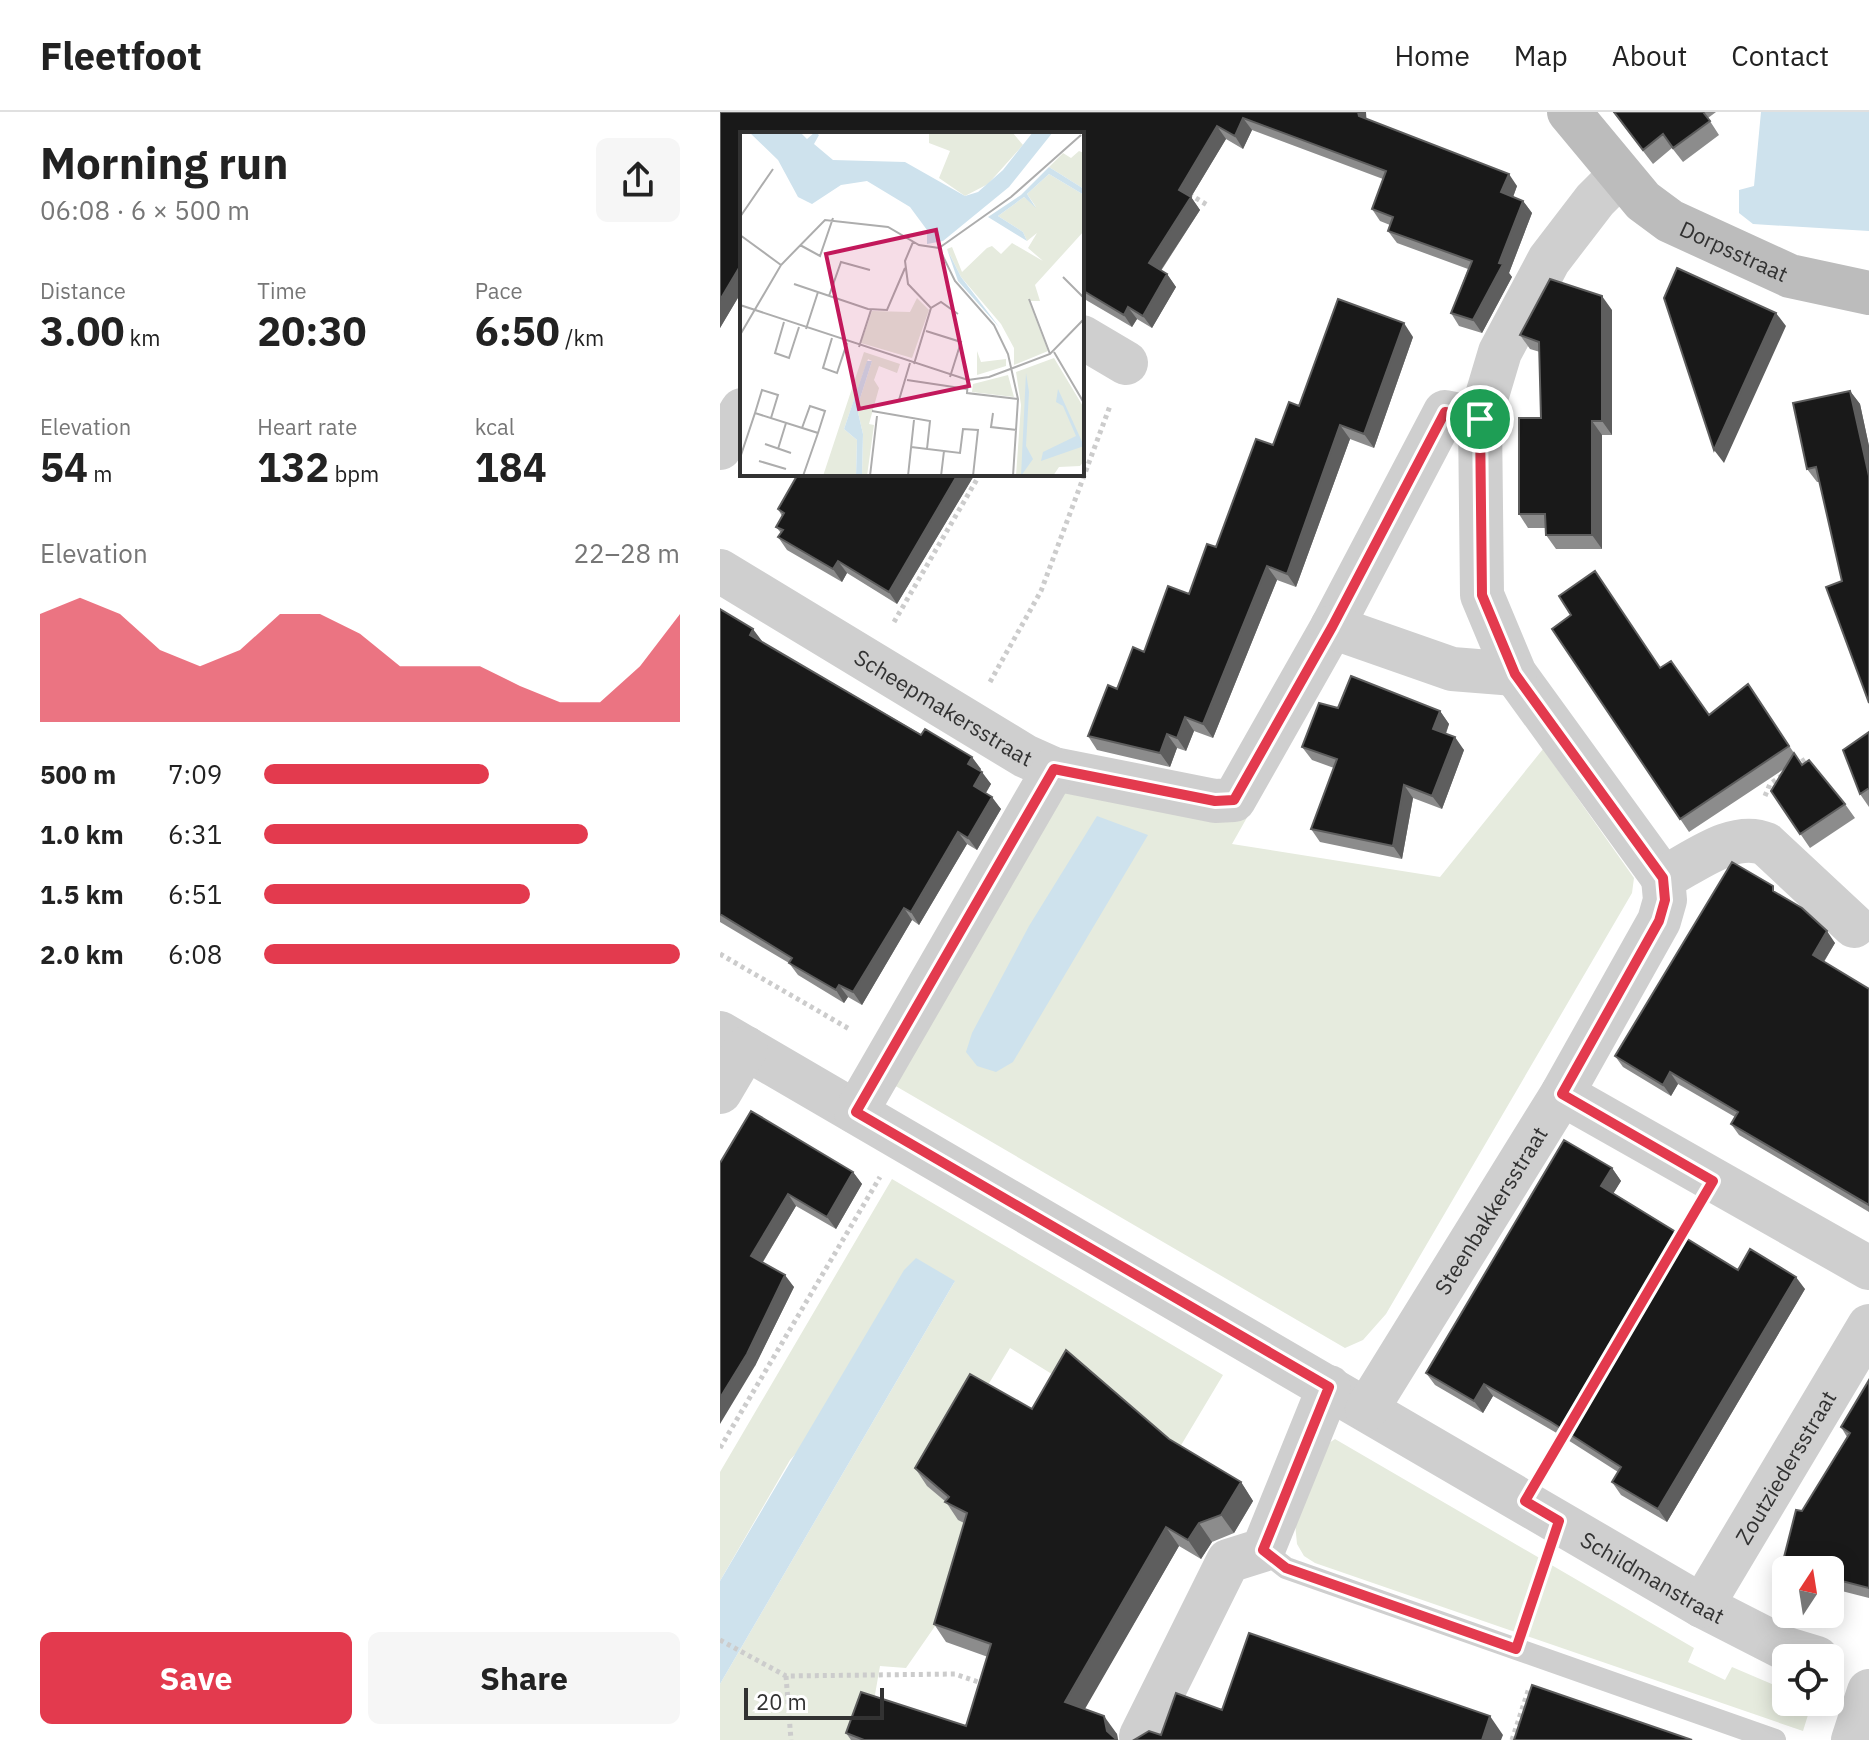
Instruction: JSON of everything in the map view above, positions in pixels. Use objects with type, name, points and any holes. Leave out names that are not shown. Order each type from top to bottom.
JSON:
[{"type":"street","name":"Dorpsstraat","points":[[1569,112],[1643,201],[1697,236],[1790,276],[1868,299]]},
{"type":"street","points":[[1620,175],[1595,200],[1549,260],[1500,352],[1480,419],[1482,595],[1515,674],[1663,878],[1737,840],[1752,838],[1766,844],[1862,936]]},
{"type":"street","points":[[1084,338],[1126,363]]},
{"type":"street","points":[[1480,419],[1445,412],[1332,627],[1452,669],[1515,674]]},
{"type":"street","points":[[720,448],[740,413]]},
{"type":"street","name":"Scheepmakersstraat","points":[[720,571],[1040,762],[1215,801],[1234,800],[1332,627]]},
{"type":"street","points":[[856,1112],[890,1053],[1040,762]]},
{"type":"street","name":"Steenbakkersstraat","points":[[1367,1409],[1562,1094],[1659,921],[1665,900],[1663,878]]},
{"type":"street","name":"Schildmanstraat","points":[[720,1092],[733,1041],[1702,1606],[1776,1644]]},
{"type":"street","points":[[1562,1094],[1869,1268]]},
{"type":"street","name":"Zoutziedersstraat","points":[[1702,1606],[1869,1326]]},
{"type":"street","points":[[1141,1736],[1228,1561],[1263,1550],[1329,1387]]},
{"type":"street","points":[[1844,1666],[1869,1674]]},
{"type":"street","points":[[1853,1740],[1869,1691]]},
{"type":"lane","points":[[1263,1550],[1286,1568],[1775,1740]]},
{"type":"path","points":[[1183,190],[1209,206]]},
{"type":"path","points":[[1084,476],[1126,363]]},
{"type":"path","points":[[871,663],[979,476]]},
{"type":"path","points":[[968,721],[1041,591],[1084,476]]},
{"type":"path","points":[[1752,838],[1770,784],[1807,758]]},
{"type":"path","points":[[720,954],[890,1053]]},
{"type":"path","points":[[720,1448],[902,1141]]},
{"type":"path","points":[[1674,1247],[1713,1181]]},
{"type":"path","points":[[1516,1649],[1542,1511],[1572,1421]]},
{"type":"path","points":[[720,1640],[786,1676],[955,1674],[998,1689]]},
{"type":"path","points":[[1512,1740],[1540,1658]]},
{"type":"path","points":[[786,1676],[791,1740]]},
{"type":"shaded area","points":[[1543,749],[1634,878],[1632,893],[1386,1314],[1363,1340],[1345,1348],[887,1081],[1059,778],[1249,814],[1232,844],[1440,877]]},
{"type":"shaded area","points":[[892,1179],[1223,1375],[1177,1452],[1010,1348],[928,1486],[980,1531],[949,1606],[906,1668],[880,1666],[873,1706],[861,1740],[720,1740],[720,1684],[955,1281],[790,1460],[720,1581],[720,1472]]},
{"type":"shaded area","points":[[1335,1439],[1694,1648],[1688,1662],[1725,1680],[1732,1667],[1772,1684],[1772,1716],[1808,1716],[1803,1731],[1315,1563],[1304,1556],[1297,1544],[1295,1523],[1320,1449]]},
{"type":"water","points":[[1761,112],[1869,112],[1869,231],[1753,224],[1739,213],[1739,190],[1754,186]]},
{"type":"water","points":[[1097,816],[1148,835],[1013,1062],[996,1072],[977,1066],[966,1052],[972,1033],[1029,926]]},
{"type":"water","points":[[916,1258],[955,1281],[720,1684],[720,1581],[904,1270]]},
{"type":"building","points":[[720,112],[1358,112],[1359,116],[1509,174],[1501,192],[1523,201],[1499,263],[1503,264],[1473,320],[1451,313],[1472,261],[1388,231],[1393,217],[1372,209],[1386,171],[1243,118],[1235,136],[1217,126],[1179,190],[1191,197],[1149,263],[1167,274],[1143,316],[1128,307],[1124,315],[1084,291],[1084,132],[740,132],[740,266],[720,300]]},
{"type":"building","points":[[1614,112],[1703,112],[1710,121],[1673,148],[1663,134],[1643,150]]},
{"type":"building","points":[[1677,268],[1776,313],[1714,450],[1664,298]]},
{"type":"building","points":[[1550,279],[1602,296],[1602,421],[1592,421],[1592,535],[1546,535],[1545,514],[1519,514],[1519,418],[1541,418],[1539,342],[1520,335]]},
{"type":"building","points":[[1338,299],[1404,323],[1364,434],[1340,425],[1287,574],[1267,566],[1203,724],[1185,717],[1177,738],[1167,734],[1160,753],[1088,736],[1108,685],[1117,689],[1133,647],[1144,652],[1168,586],[1189,594],[1207,544],[1216,547],[1256,439],[1273,445],[1289,402],[1299,406]]},
{"type":"building","points":[[1850,391],[1869,476],[1869,703],[1826,587],[1842,581],[1816,467],[1807,469],[1793,403]]},
{"type":"building","points":[[797,476],[957,476],[889,592],[838,561],[833,569],[778,537],[783,530],[776,527],[784,513],[778,509]]},
{"type":"building","points":[[1595,571],[1660,668],[1671,661],[1709,715],[1748,684],[1789,746],[1680,819],[1552,629],[1571,615],[1559,596]]},
{"type":"building","points":[[720,609],[753,629],[750,635],[921,735],[925,729],[972,757],[968,764],[982,772],[974,786],[992,797],[968,838],[958,832],[911,912],[904,908],[853,992],[839,985],[836,990],[789,963],[792,958],[720,914]]},
{"type":"building","points":[[1351,676],[1440,711],[1433,729],[1455,737],[1432,796],[1404,785],[1393,846],[1311,829],[1337,759],[1302,747],[1319,703],[1338,708]]},
{"type":"building","points":[[1869,732],[1869,788],[1860,794],[1843,750]]},
{"type":"building","points":[[1794,753],[1802,765],[1809,760],[1845,804],[1800,834],[1771,791]]},
{"type":"building","points":[[1732,862],[1773,886],[1773,891],[1802,908],[1827,931],[1813,955],[1869,989],[1869,1205],[1731,1124],[1738,1112],[1670,1072],[1663,1085],[1615,1056]]},
{"type":"building","points":[[751,1111],[853,1172],[827,1217],[788,1194],[751,1256],[785,1275],[747,1354],[720,1398],[720,1163]]},
{"type":"building","points":[[1564,1140],[1612,1168],[1601,1186],[1738,1270],[1750,1249],[1796,1277],[1658,1509],[1612,1482],[1621,1467],[1551,1422],[1484,1384],[1474,1401],[1426,1373]]},
{"type":"building","points":[[1066,1350],[1169,1439],[1241,1482],[1221,1515],[1199,1523],[1188,1540],[1166,1527],[1065,1702],[1104,1716],[1107,1731],[1117,1740],[864,1740],[846,1733],[861,1692],[966,1726],[991,1644],[934,1624],[967,1513],[945,1502],[949,1497],[915,1468],[970,1374],[1032,1409]]},
{"type":"building","points":[[1869,1380],[1869,1588],[1844,1582],[1844,1556],[1784,1556],[1796,1510],[1802,1511],[1850,1433],[1841,1427]]},
{"type":"building","points":[[1249,1633],[1490,1716],[1482,1740],[1134,1740],[1149,1731],[1161,1735],[1176,1693],[1222,1710]]},
{"type":"building","points":[[1532,1685],[1692,1740],[1514,1740]]},
{"type":"route","points":[[1445,412],[1480,419],[1482,595],[1515,674],[1663,878],[1665,900],[1659,921],[1562,1094],[1713,1181],[1525,1501],[1559,1521],[1516,1649],[1286,1568],[1263,1550],[1329,1387],[856,1112],[1054,769],[1215,801],[1234,800],[1332,627],[1445,412]]}]
